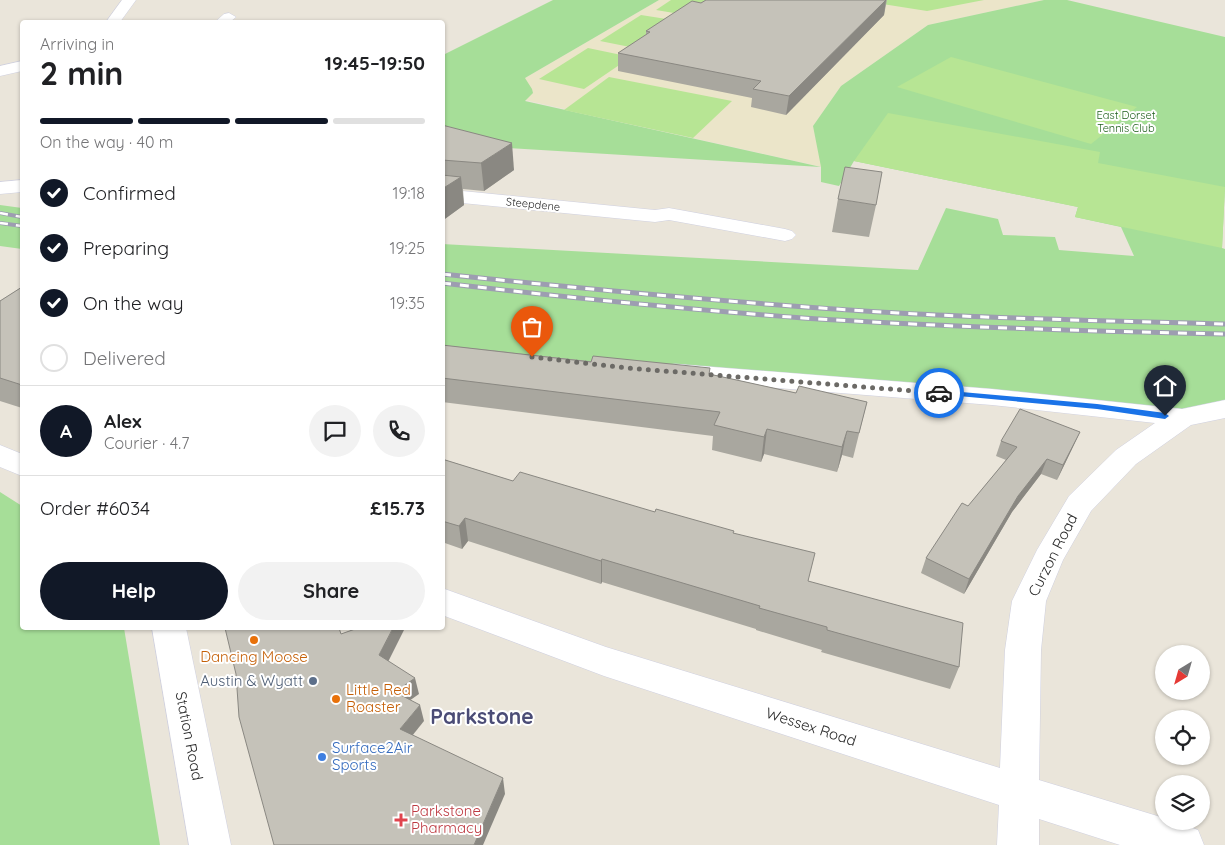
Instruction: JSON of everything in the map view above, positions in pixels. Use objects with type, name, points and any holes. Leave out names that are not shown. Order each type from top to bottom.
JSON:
[{"type":"street","points":[[115,20],[129,0]]},
{"type":"street","points":[[0,71],[20,66]]},
{"type":"street","points":[[0,188],[20,186]]},
{"type":"street","name":"Steepdene","points":[[445,195],[626,206],[655,216],[669,214],[785,235]]},
{"type":"street","points":[[656,370],[1013,398],[1097,406],[1182,418]]},
{"type":"street","name":"Curzon Road","points":[[1018,845],[1023,650],[1029,601],[1048,559],[1080,504],[1126,457],[1182,418],[1225,408]]},
{"type":"street","points":[[0,455],[20,465]]},
{"type":"street","name":"Wessex Road","points":[[445,602],[604,661],[1183,845]]},
{"type":"street","name":"Station Road","points":[[169,630],[210,845]]},
{"type":"shaded area","points":[[659,0],[1044,0],[928,25],[841,86],[813,126],[822,167],[525,100],[525,78]]},
{"type":"green space","points":[[553,0],[659,0],[525,78],[533,93],[525,101],[821,167],[445,144],[445,54]]},
{"type":"green space","points":[[671,0],[714,0],[692,16],[656,10]]},
{"type":"green space","points":[[857,0],[984,0],[927,11]]},
{"type":"green space","name":"East Dorset Tennis Club","points":[[1044,0],[1067,0],[1225,37],[1225,187],[1222,248],[1225,249],[1225,409],[1182,418],[627,368],[445,346],[445,244],[918,270],[946,208],[998,219],[1003,235],[1055,237],[1059,250],[1134,256],[1121,227],[1075,217],[1078,207],[854,161],[839,186],[821,182],[821,167],[813,126],[841,86],[928,25]]},
{"type":"green space","points":[[641,15],[679,21],[640,49],[600,41]]},
{"type":"green space","points":[[588,48],[631,57],[584,89],[539,79]]},
{"type":"green space","points":[[951,57],[1137,107],[1091,144],[897,87]]},
{"type":"green space","points":[[609,77],[732,101],[693,138],[564,110]]},
{"type":"green space","points":[[888,113],[1100,152],[1098,163],[1225,187],[1222,248],[1075,217],[1078,207],[854,161]]},
{"type":"green space","points":[[0,205],[20,208],[20,249],[0,246]]},
{"type":"green space","points":[[0,492],[20,505],[20,630],[124,630],[160,845],[0,845]]},
{"type":"building","points":[[706,0],[886,0],[789,96],[753,89],[761,81],[618,53],[650,32],[646,31],[692,1],[701,3]]},
{"type":"building","points":[[445,126],[512,143],[481,163],[445,160]]},
{"type":"building","points":[[845,167],[882,172],[876,205],[838,199]]},
{"type":"building","points":[[445,175],[461,177],[445,187]]},
{"type":"building","points":[[20,288],[20,384],[0,378],[0,301]]},
{"type":"building","points":[[445,345],[591,362],[593,356],[710,368],[709,374],[796,393],[799,386],[867,402],[859,433],[847,431],[842,447],[767,429],[764,437],[714,425],[720,412],[445,378]]},
{"type":"building","points":[[1020,409],[1080,432],[1063,465],[1047,459],[1018,496],[969,579],[926,558],[962,503],[968,506],[1017,447],[1001,441]]},
{"type":"building","points":[[445,460],[513,481],[520,472],[655,512],[656,509],[734,531],[733,533],[815,553],[808,581],[963,623],[959,667],[827,630],[827,627],[759,608],[760,606],[602,559],[601,561],[465,518],[459,526],[445,522]]},
{"type":"building","points":[[225,630],[340,630],[341,634],[352,630],[392,630],[379,655],[415,678],[395,692],[420,705],[400,729],[503,778],[474,845],[274,845],[239,717],[236,674]]},
{"type":"railway","points":[[0,213],[20,217]]},
{"type":"railway","points":[[0,223],[20,226]]},
{"type":"railway","points":[[445,274],[670,296],[898,313],[1225,324]]},
{"type":"railway","points":[[445,283],[713,311],[803,318],[1119,332],[1225,334]]},
{"type":"way so far","points":[[532,357],[627,368],[939,393]]},
{"type":"place","name":"Dancing Moose","points":[[254,640]]},
{"type":"place","name":"Austin & Wyatt","points":[[313,681]]},
{"type":"place","name":"Little Red Roaster","points":[[336,699]]},
{"type":"place","name":"Surface2Air Sports","points":[[322,757]]},
{"type":"place","name":"Parkstone Pharmacy","points":[[401,820]]},
{"type":"district","name":"Parkstone","points":[[482,717]]},
{"type":"route","points":[[939,393],[1097,406],[1165,416]]}]
